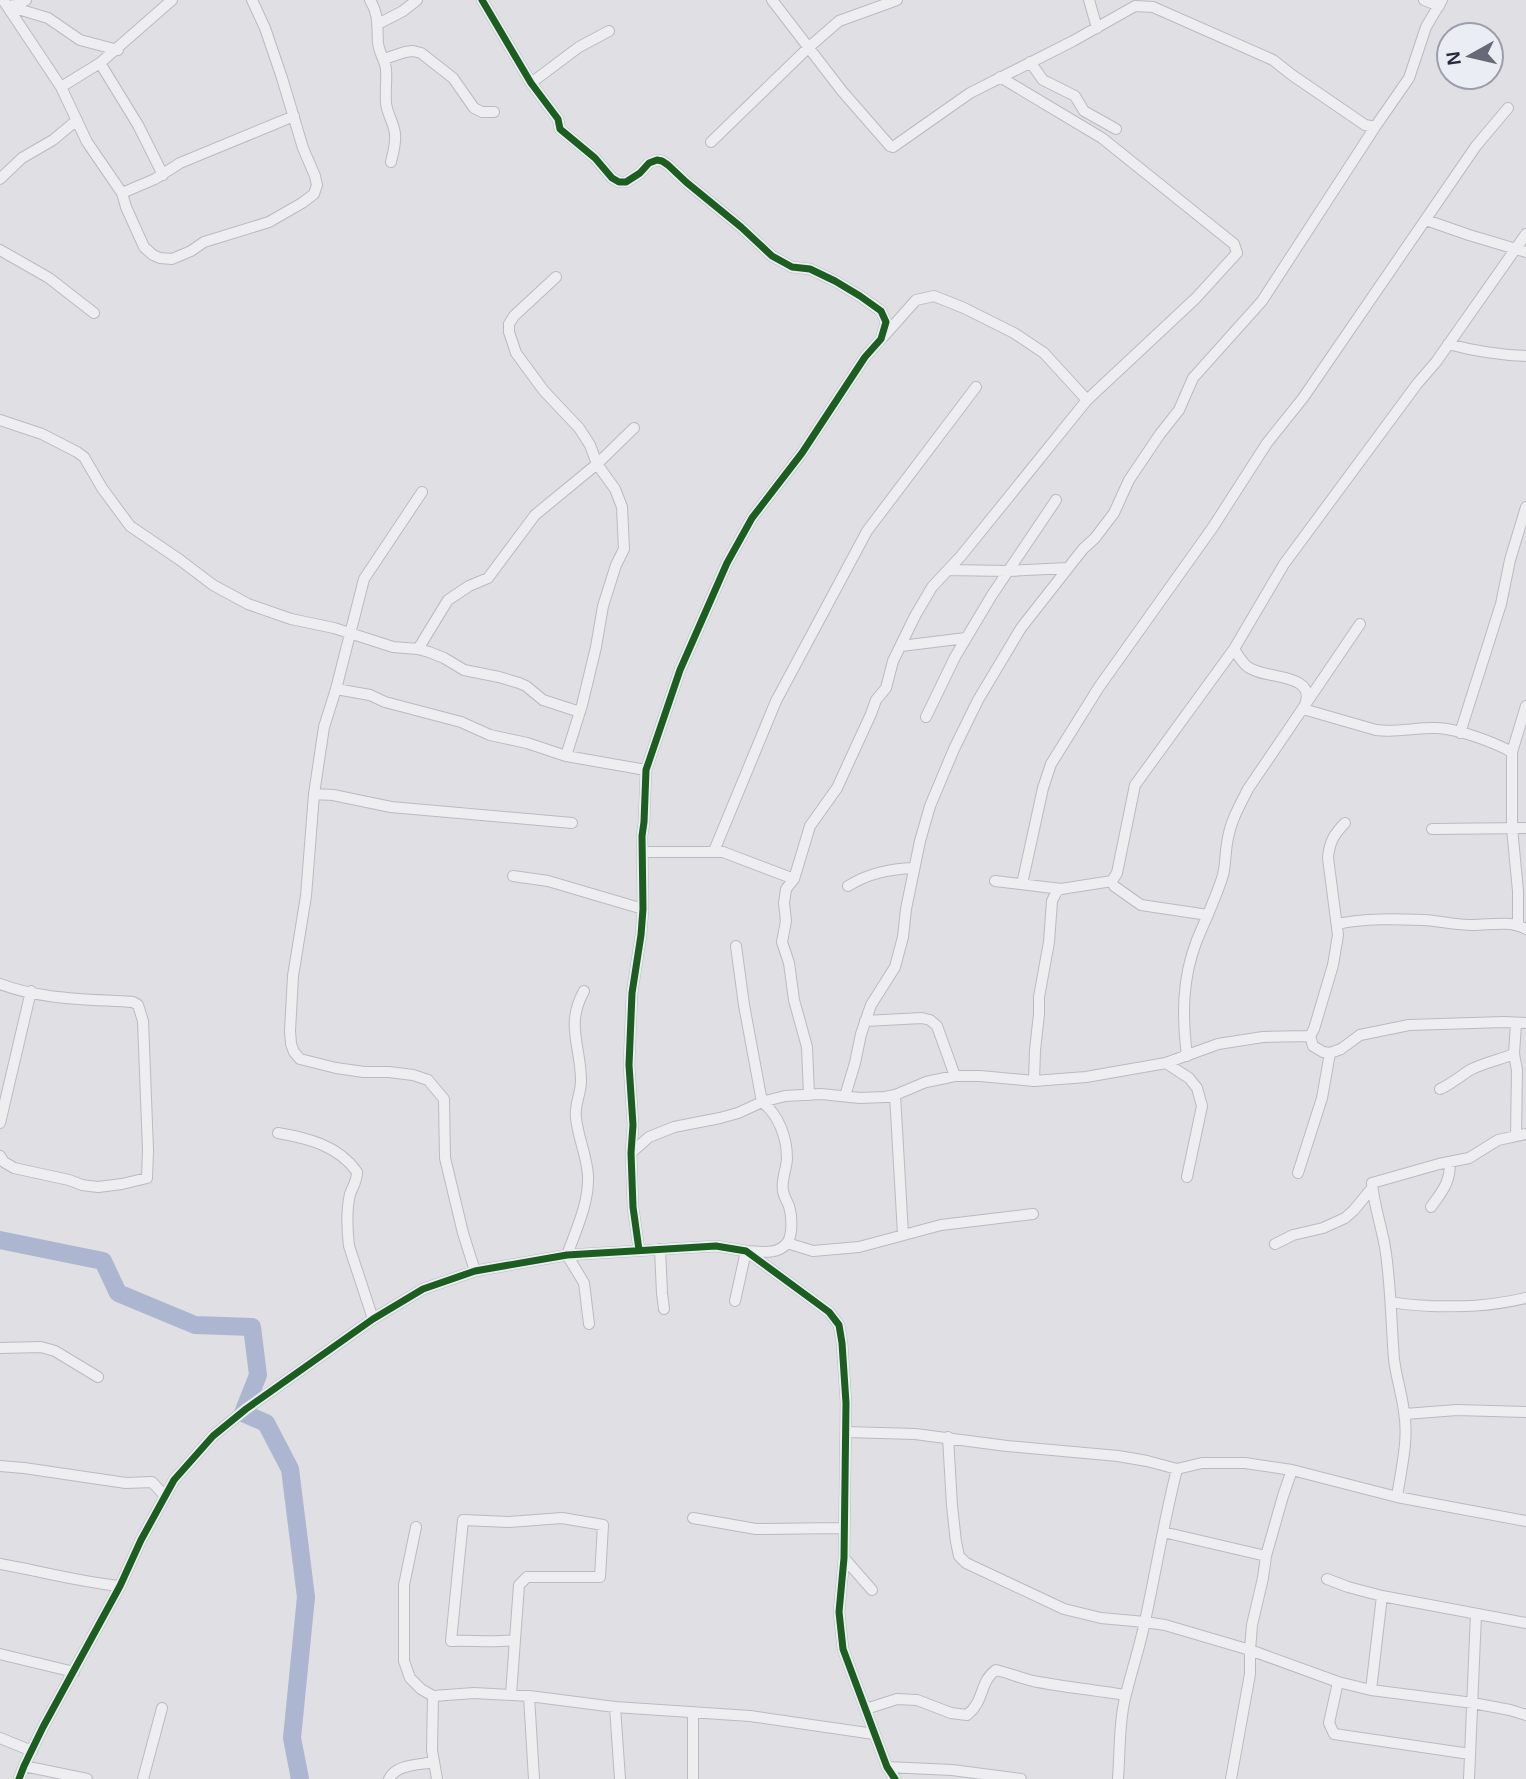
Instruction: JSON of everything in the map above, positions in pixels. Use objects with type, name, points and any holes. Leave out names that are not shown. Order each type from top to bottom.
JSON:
[{"type":"street","points":[[5,3],[16,5],[26,0]]},
{"type":"street","points":[[61,87],[100,64],[172,0]]},
{"type":"street","points":[[5,3],[61,87],[87,142],[122,193],[144,247],[153,255],[172,259],[204,242],[269,222],[302,204],[314,194],[317,186],[265,28],[252,0]]},
{"type":"street","points":[[370,0],[376,11],[378,44],[386,72],[387,113],[394,127],[391,162]]},
{"type":"street","points":[[378,24],[417,0]]},
{"type":"street","points":[[482,0],[531,83],[558,119],[560,130],[595,158],[612,178],[626,182],[649,163],[657,160],[668,165],[772,256],[792,267],[810,270],[835,281],[881,311],[886,322],[881,339]]},
{"type":"street","points":[[772,0],[842,91],[893,148],[970,93],[1143,3],[1273,60],[1365,125],[1376,127]]},
{"type":"street","points":[[711,142],[839,21],[897,0]]},
{"type":"street","points":[[1089,0],[1097,28]]},
{"type":"street","points":[[845,1096],[871,1005],[895,967],[898,957],[914,868],[929,806],[978,700],[1021,628],[1114,513],[1129,480],[1179,410],[1193,378],[1262,302],[1409,79],[1426,27],[1440,3],[1424,0]]},
{"type":"street","points":[[5,3],[47,18],[80,40],[117,50]]},
{"type":"street","points":[[531,83],[579,47],[609,31]]},
{"type":"street","points":[[384,60],[405,52],[421,53],[453,78],[474,108],[482,112],[494,112]]},
{"type":"street","points":[[1030,62],[1043,80],[1075,96],[1084,111],[1116,129]]},
{"type":"street","points":[[100,64],[138,125],[163,175]]},
{"type":"street","points":[[809,1094],[807,1047],[782,942],[786,921],[786,889],[793,879],[810,826],[837,788],[876,700],[886,688],[893,661],[932,587],[1087,400],[1196,298],[1237,253],[1234,244],[1102,138],[1000,77]]},
{"type":"street","points":[[1022,884],[1043,788],[1051,764],[1099,687],[1213,527],[1267,443],[1303,398],[1409,240],[1426,220],[1476,146],[1508,108]]},
{"type":"street","points":[[122,193],[163,175],[180,163],[294,116]]},
{"type":"street","points":[[0,179],[22,158],[53,140],[77,120]]},
{"type":"street","points":[[1426,220],[1521,251]]},
{"type":"street","points":[[995,881],[1061,889],[1112,881],[1117,873],[1135,785],[1234,649],[1284,564],[1417,384],[1521,251],[1526,234]]},
{"type":"street","points":[[0,250],[49,278],[94,313]]},
{"type":"street","points":[[556,277],[514,317],[509,324],[509,332],[516,353],[544,391],[579,428],[590,445],[597,464],[620,499],[624,549],[613,572],[603,606],[580,712],[566,756]]},
{"type":"street","points":[[639,1250],[631,1153],[633,1125],[629,1030],[641,935],[646,770],[680,670],[727,563],[752,518],[802,453],[865,357],[916,300],[934,296],[1014,333],[1044,353],[1087,400]]},
{"type":"street","points":[[1448,344],[1468,350],[1526,356]]},
{"type":"street","points":[[714,851],[776,701],[867,531],[976,387]]},
{"type":"street","points":[[0,421],[42,434],[84,457],[102,488],[130,526],[213,585],[259,609],[393,647],[418,649],[437,655],[464,670],[519,683],[542,700],[580,712]]},
{"type":"street","points":[[418,649],[448,600],[469,586],[488,578],[535,514],[597,464],[634,428]]},
{"type":"street","points":[[422,492],[364,579],[324,727],[314,794],[306,896],[293,976],[290,1031],[291,1044],[300,1059],[363,1072],[413,1075],[428,1080],[444,1099],[445,1158],[475,1270]]},
{"type":"street","points":[[926,717],[966,638],[1056,500]]},
{"type":"street","points":[[1460,733],[1501,604],[1510,560],[1526,507]]},
{"type":"street","points":[[948,570],[1068,568]]},
{"type":"street","points":[[1187,1056],[1183,1024],[1185,985],[1196,943],[1224,872],[1227,838],[1234,817],[1248,789],[1360,624]]},
{"type":"street","points":[[901,646],[966,638]]},
{"type":"street","points":[[1234,649],[1250,669],[1300,682],[1306,690],[1307,700],[1303,709]]},
{"type":"street","points":[[336,689],[370,695],[385,702],[461,722],[490,735],[527,743],[566,756],[646,770]]},
{"type":"street","points":[[1337,925],[1353,921],[1425,920],[1522,927],[1512,828],[1512,752],[1526,706]]},
{"type":"street","points":[[1303,709],[1387,732],[1436,728],[1460,733],[1512,752]]},
{"type":"street","points":[[314,794],[333,795],[391,807],[572,823]]},
{"type":"street","points":[[1345,823],[1335,833],[1329,847],[1328,858],[1338,935],[1333,965],[1318,1019],[1310,1036],[1313,1046],[1330,1053],[1341,1049],[1360,1035],[1409,1025],[1521,1023],[1514,1054],[1521,1135],[1498,1140],[1469,1158],[1372,1183],[1385,1250],[1395,1366],[1405,1414],[1405,1449],[1396,1497]]},
{"type":"street","points":[[1432,830],[1526,828]]},
{"type":"street","points":[[642,852],[723,852],[793,879]]},
{"type":"street","points":[[848,886],[866,876],[892,869],[914,868]]},
{"type":"street","points":[[513,876],[548,881],[642,909]]},
{"type":"street","points":[[1114,886],[1141,905],[1208,915]]},
{"type":"street","points":[[1034,1081],[1039,997],[1049,942],[1052,901],[1061,889]]},
{"type":"street","points":[[19,1779],[120,1586],[141,1539],[174,1480],[213,1436],[246,1409],[373,1319],[423,1289],[475,1270],[567,1255],[639,1250],[716,1246],[773,1252],[787,1243],[791,1218],[782,1178],[787,1161],[783,1135],[772,1110],[762,1102],[736,946]]},
{"type":"street","points":[[0,984],[68,999],[133,1002],[138,1005],[143,1021],[148,1150],[146,1178],[98,1187],[14,1168],[4,1163],[0,1156]]},
{"type":"street","points":[[0,1123],[31,991]]},
{"type":"street","points":[[567,1255],[588,1187],[586,1159],[575,1115],[581,1083],[574,1030],[576,1008],[584,991]]},
{"type":"street","points":[[865,1021],[922,1017],[930,1020],[937,1026],[955,1076]]},
{"type":"street","points":[[631,1153],[649,1137],[674,1127],[738,1113],[762,1102],[785,1096],[895,1096],[926,1082],[955,1076],[1034,1081],[1086,1077],[1166,1063],[1218,1044],[1262,1037],[1310,1036]]},
{"type":"street","points":[[1298,1173],[1322,1098],[1330,1053]]},
{"type":"street","points":[[1440,1089],[1470,1070],[1514,1054]]},
{"type":"street","points":[[1166,1063],[1197,1088],[1202,1107],[1187,1177]]},
{"type":"street","points":[[895,1096],[903,1234]]},
{"type":"street","points":[[278,1133],[304,1137],[331,1149],[357,1172],[348,1210],[348,1237],[373,1319]]},
{"type":"street","points":[[1432,1207],[1447,1185],[1450,1162]]},
{"type":"street","points":[[1275,1244],[1293,1235],[1345,1218],[1372,1188]]},
{"type":"street","points":[[787,1243],[813,1251],[859,1247],[940,1225],[1033,1214]]},
{"type":"street","points":[[660,1249],[664,1309]]},
{"type":"street","points":[[734,1301],[746,1251]]},
{"type":"street","points":[[746,1251],[828,1312],[839,1325],[844,1363],[846,1432],[844,1558],[839,1612],[844,1649],[874,1734],[887,1767],[895,1779]]},
{"type":"street","points":[[567,1255],[584,1283],[589,1324]]},
{"type":"street","points":[[1391,1302],[1405,1306],[1461,1307],[1494,1305],[1526,1298]]},
{"type":"street","points":[[0,1348],[41,1347],[55,1351],[98,1377]]},
{"type":"street","points":[[1405,1414],[1457,1410],[1526,1412]]},
{"type":"street","points":[[846,1432],[915,1434],[1118,1456],[1177,1469],[1224,1461],[1245,1463],[1292,1470],[1396,1497],[1526,1521]]},
{"type":"street","points":[[948,1437],[956,1542],[959,1556],[966,1563],[1065,1609],[1101,1618],[1165,1625],[1250,1650],[1338,1682],[1371,1690],[1473,1703],[1526,1715]]},
{"type":"street","points":[[0,1466],[133,1483],[152,1482],[164,1495]]},
{"type":"street","points":[[1118,1779],[1125,1695],[1145,1622],[1177,1469]]},
{"type":"street","points":[[1231,1779],[1250,1674],[1252,1626],[1266,1556],[1292,1470]]},
{"type":"street","points":[[511,1695],[519,1586],[527,1577],[600,1577],[603,1525],[562,1518],[509,1522],[463,1520],[451,1641],[515,1640]]},
{"type":"street","points":[[693,1518],[756,1528],[844,1528]]},
{"type":"street","points":[[416,1527],[404,1585],[404,1661],[410,1678],[433,1696],[474,1693],[528,1696],[615,1707],[750,1716],[874,1734]]},
{"type":"street","points":[[1163,1532],[1266,1556]]},
{"type":"street","points":[[844,1558],[872,1590]]},
{"type":"street","points":[[0,1564],[88,1583],[120,1586]]},
{"type":"street","points":[[1327,1579],[1382,1596],[1526,1623]]},
{"type":"street","points":[[1371,1690],[1382,1596]]},
{"type":"street","points":[[1469,1779],[1476,1614]]},
{"type":"street","points":[[502,1642],[514,1653]]},
{"type":"street","points":[[0,1654],[74,1672]]},
{"type":"street","points":[[866,1709],[897,1699],[917,1700],[951,1713],[967,1715],[981,1698],[989,1675],[996,1670],[1036,1681],[1125,1695]]},
{"type":"street","points":[[1338,1682],[1329,1723],[1334,1734],[1470,1754]]},
{"type":"street","points":[[433,1696],[433,1762],[437,1779]]},
{"type":"street","points":[[528,1696],[534,1779]]},
{"type":"street","points":[[615,1707],[620,1779]]},
{"type":"street","points":[[143,1779],[162,1708]]},
{"type":"street","points":[[693,1714],[693,1779]]},
{"type":"street","points":[[0,1738],[32,1751]]},
{"type":"street","points":[[390,1779],[391,1774],[398,1768],[433,1762]]},
{"type":"street","points":[[24,1766],[88,1779]]},
{"type":"street","points":[[887,1767],[952,1770],[1021,1779]]},
{"type":"waterway","points":[[0,1240],[103,1261],[118,1293],[195,1325],[252,1327],[258,1375],[243,1413],[266,1423],[290,1469],[306,1597],[292,1738],[300,1779]]},
{"type":"cycle path","points":[[482,0],[531,83],[558,119],[560,129],[595,158],[612,178],[626,182],[649,163],[662,161],[772,256],[792,267],[810,269],[835,281],[881,311],[886,322],[881,339],[865,357],[802,453],[752,518],[727,563],[680,670],[646,770],[642,836],[643,909],[632,993],[629,1065],[633,1125],[633,1207],[639,1250]]},
{"type":"cycle path","points":[[19,1779],[43,1727],[174,1480],[213,1436],[246,1409],[373,1319],[423,1289],[475,1271],[567,1255],[716,1246],[746,1251],[829,1312],[839,1325],[846,1403],[844,1558],[839,1612],[843,1649],[887,1767],[895,1779]]}]
